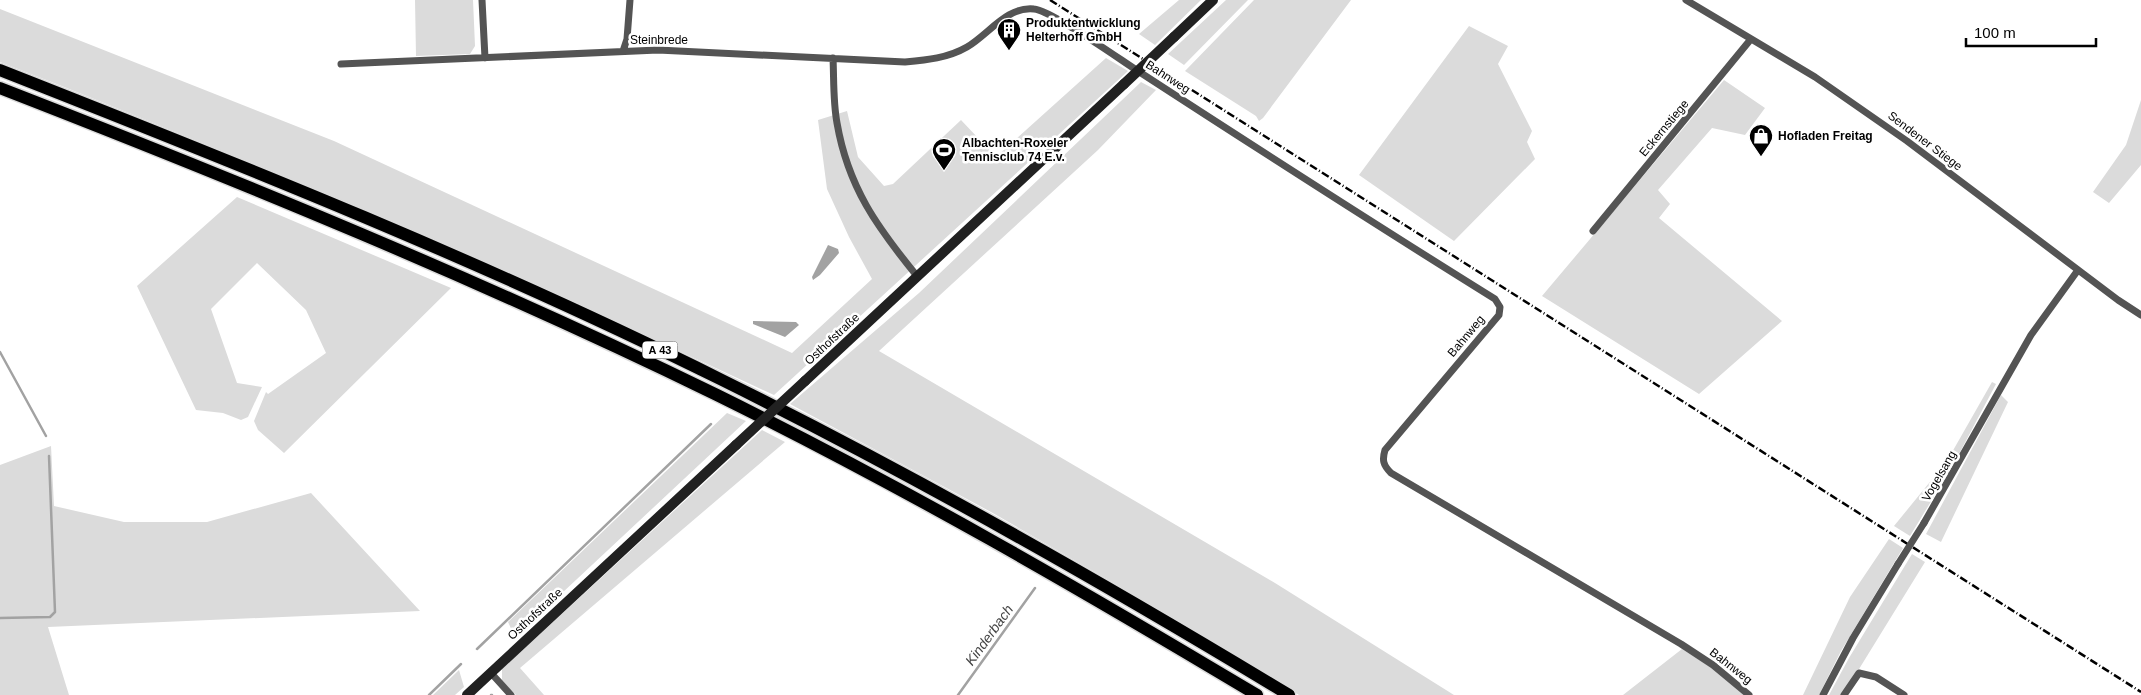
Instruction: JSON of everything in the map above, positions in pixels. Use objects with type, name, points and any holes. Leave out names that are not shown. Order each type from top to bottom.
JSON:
[{"type":"highway","name":"A 43","points":[[0,70],[438,248],[723,380],[987,518],[1104,584],[1289,695]]},
{"type":"highway","name":"A 43","points":[[0,88],[303,209],[404,252],[562,322],[708,391],[857,466],[988,537],[1096,598],[1257,695]]},
{"type":"street","points":[[482,0],[485,58]]},
{"type":"street","points":[[623,51],[627,39],[630,0]]},
{"type":"street","name":"Osthofstraße","points":[[467,695],[1213,0]]},
{"type":"street","name":"Sendener Stiege","points":[[1686,0],[1815,77],[1907,141],[2078,270],[2141,314]]},
{"type":"street","name":"Bahnweg","points":[[1017,10],[1036,8],[1089,39],[1275,160],[1495,299],[1500,307],[1499,315],[1385,450],[1382,459],[1385,467],[1391,473],[1681,644],[1713,665],[1749,695]]},
{"type":"street","name":"Steinbrede","points":[[341,64],[658,50],[905,62],[935,59],[967,47],[1017,10]]},
{"type":"street","name":"Eckernstiege","points":[[1593,231],[1751,38]]},
{"type":"street","points":[[832,58],[836,121],[850,176],[864,205],[884,236],[917,276]]},
{"type":"street","name":"Vogelsang","points":[[1823,695],[1853,638],[1924,523],[2031,335],[2078,270]]},
{"type":"street","points":[[491,673],[511,695]]},
{"type":"street","points":[[1844,695],[1859,673],[1876,677],[1904,695]]},
{"type":"shaded area","points":[[415,0],[473,0],[475,46],[470,54],[416,56]]},
{"type":"shaded area","points":[[1179,0],[1201,0],[1155,45],[1139,34]]},
{"type":"shaded area","points":[[1226,0],[1248,0],[1184,65],[1168,54]]},
{"type":"shaded area","points":[[1254,0],[1351,0],[1259,121],[1256,116],[1185,71]]},
{"type":"shaded area","points":[[0,9],[334,141],[792,353],[872,279],[849,237],[827,189],[818,120],[847,111],[858,157],[884,186],[893,184],[961,120],[996,157],[1106,58],[1128,71],[774,395],[390,222],[196,140],[0,62]]},
{"type":"shaded area","points":[[1469,26],[1508,46],[1498,64],[1532,131],[1527,142],[1535,159],[1454,241],[1359,175]]},
{"type":"shaded area","points":[[1724,80],[1765,108],[1745,135],[1712,128],[1658,190],[1670,204],[1659,218],[1782,321],[1699,394],[1542,296]]},
{"type":"shaded area","points":[[1141,82],[1156,90],[1098,150],[879,351],[1275,583],[1454,695],[1299,695],[1107,579],[991,512],[790,404],[919,293]]},
{"type":"shaded area","points":[[2141,100],[2141,165],[2109,203],[2093,192],[2126,145]]},
{"type":"shaded area","points":[[237,197],[451,288],[284,453],[258,430],[254,421],[266,392],[268,394],[326,353],[306,310],[257,263],[211,309],[237,383],[262,387],[248,417],[241,420],[223,413],[196,410],[137,286]]},
{"type":"shaded area","points":[[828,245],[838,249],[839,253],[820,275],[813,280],[812,277]]},
{"type":"shaded area","points":[[753,321],[796,322],[799,325],[785,337],[753,324]]},
{"type":"shaded area","points":[[1992,382],[1996,384],[1952,467],[1910,536],[1894,526],[1947,461]]},
{"type":"shaded area","points":[[2001,395],[2008,402],[1941,542],[1926,534]]},
{"type":"shaded area","points":[[727,413],[746,421],[515,637],[508,622]]},
{"type":"shaded area","points":[[762,430],[785,442],[520,668],[544,695],[516,695],[502,681],[502,669]]},
{"type":"shaded area","points":[[51,446],[54,506],[124,522],[207,522],[311,493],[420,611],[48,627],[69,695],[0,695],[0,465]]},
{"type":"shaded area","points":[[1889,539],[1903,548],[1841,651],[1819,695],[1803,695],[1850,597]]},
{"type":"shaded area","points":[[1912,554],[1925,562],[1843,695],[1829,695],[1849,658]]},
{"type":"shaded area","points":[[1682,649],[1712,668],[1744,695],[1623,695]]},
{"type":"shaded area","points":[[459,670],[464,687],[455,695],[433,695]]},
{"type":"waterway","points":[[0,352],[46,436]]},
{"type":"waterway","points":[[477,649],[711,424]]},
{"type":"waterway","points":[[0,618],[50,617],[55,612],[49,456]]},
{"type":"waterway","name":"Kinderbach","points":[[958,695],[1035,588]]},
{"type":"waterway","name":"Kinderbach","points":[[429,695],[461,664]]},
{"type":"railway","points":[[1050,0],[2141,692]]},
{"type":"place","name":"Produktentwicklung Helterhoff GmbH","points":[[1009,51]]},
{"type":"place","name":"Hofladen Freitag","points":[[1761,157]]},
{"type":"place","name":"Albachten-Roxeler Tennisclub 74 E.v.","points":[[944,171]]}]
